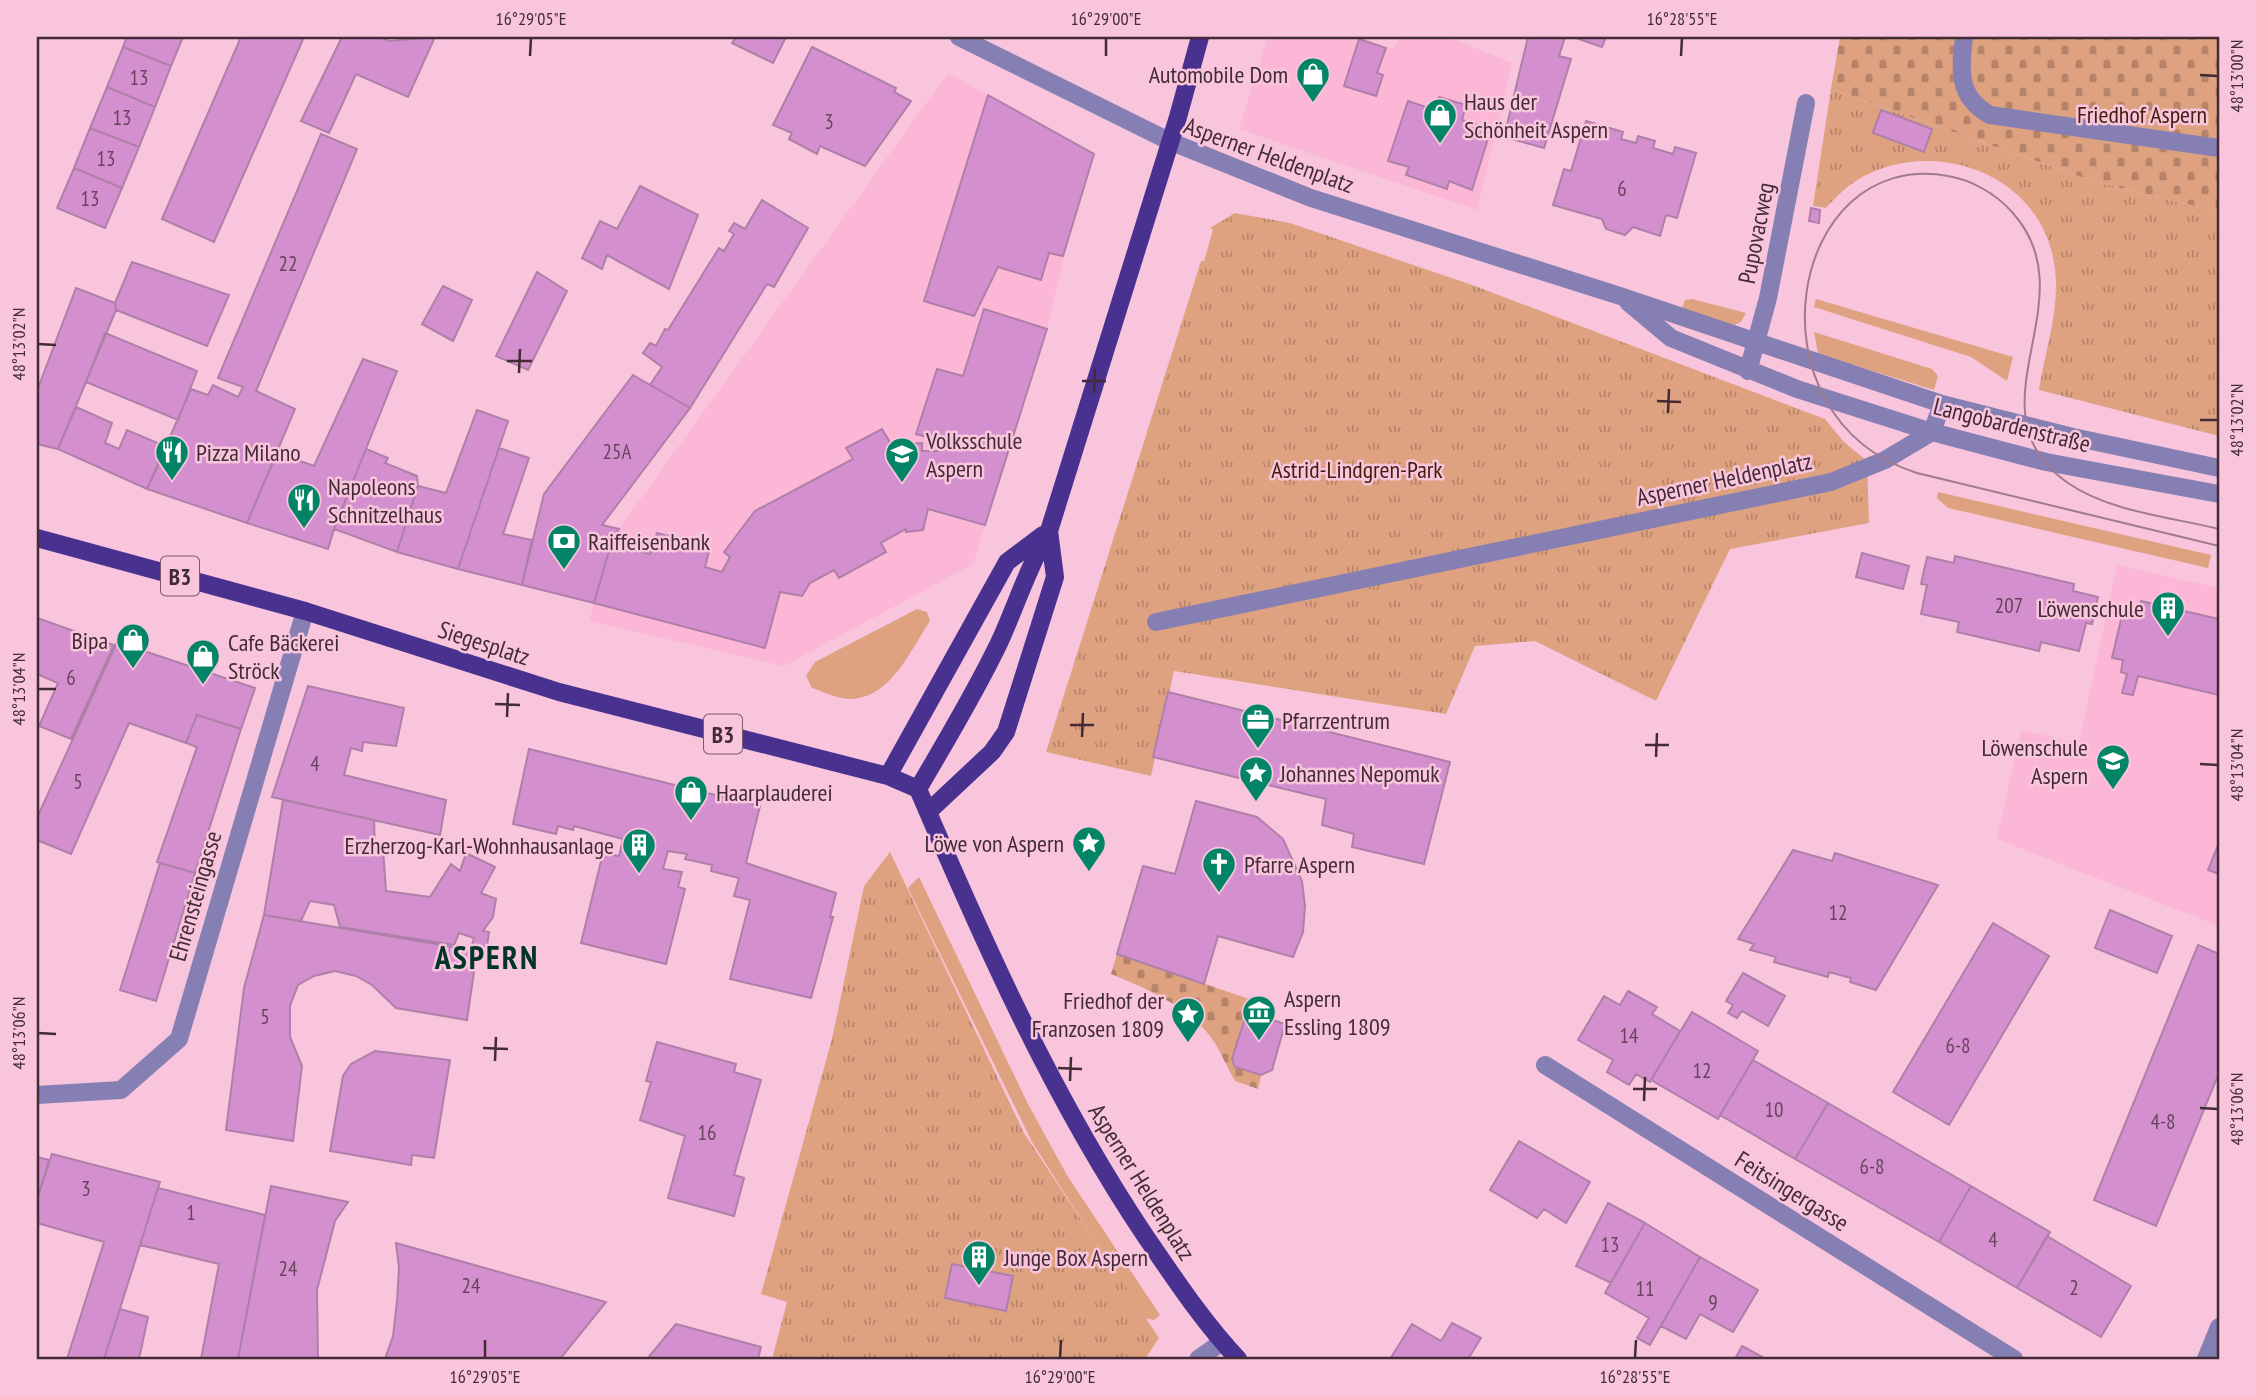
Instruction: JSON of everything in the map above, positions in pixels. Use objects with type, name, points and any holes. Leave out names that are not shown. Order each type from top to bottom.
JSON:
[{"type":"main road","points":[[1169,141],[1200,37]]},
{"type":"main road","name":"Asperner Heldenplatz","points":[[1169,141],[1049,531],[1027,569],[999,642],[979,682],[918,789],[968,904],[1069,1114],[1115,1191],[1183,1292],[1238,1359]]},
{"type":"main road","points":[[887,776],[1007,562],[1049,531]]},
{"type":"main road","name":"Asperner Heldenplatz","points":[[928,812],[992,752],[1006,732],[1055,577],[1049,531]]},
{"type":"main road","name":"Siegesplatz","points":[[37,538],[305,611],[559,692],[887,776],[918,789]]},
{"type":"street","points":[[959,37],[1169,141]]},
{"type":"street","points":[[1964,37],[1960,68],[1963,85],[1976,106],[1990,115],[2219,148]]},
{"type":"street","name":"Pupovacweg","points":[[1748,371],[1778,252],[1806,103]]},
{"type":"street","name":"Asperner Heldenplatz","points":[[1169,141],[1311,198],[1620,296],[1941,404]]},
{"type":"street","name":"Asperner Heldenplatz","points":[[1620,296],[1671,338],[1797,389]]},
{"type":"street","name":"Langobardenstraße","points":[[1797,389],[1932,432],[2046,462],[2219,494]]},
{"type":"street","points":[[1932,432],[1941,404]]},
{"type":"street","name":"Langobardenstraße","points":[[1941,404],[2067,436],[2219,468]]},
{"type":"street","name":"Asperner Heldenplatz","points":[[1156,622],[1831,482],[1885,460],[1932,432]]},
{"type":"street","name":"Ehrensteingasse","points":[[37,1095],[121,1090],[179,1039],[305,611]]},
{"type":"street","name":"Feitsingergasse","points":[[1545,1065],[2014,1359]]},
{"type":"street","points":[[2206,1359],[2219,1327]]},
{"type":"street","points":[[1198,1359],[1222,1342]]},
{"type":"shaded area","points":[[1268,37],[1358,37],[1394,49],[1399,37],[1448,37],[1512,63],[1477,210],[1239,129]]},
{"type":"shaded area","points":[[948,73],[1094,154],[1064,256],[1047,329],[973,564],[784,666],[589,621],[611,544],[619,529]]},
{"type":"shaded area","name":"Löwenschule Aspern","points":[[2117,565],[2219,588],[2219,926],[1997,839],[2021,730],[2079,743]]},
{"type":"green space","name":"Friedhof Aspern","points":[[1840,37],[2219,37],[2219,212],[2092,181],[1831,89]]},
{"type":"green space","points":[[1831,89],[2092,181],[2219,212],[2219,436],[2039,390],[2055,305],[2052,253],[2041,225],[2024,201],[2002,183],[1976,170],[1948,163],[1919,161],[1890,166],[1862,177],[1826,208],[1813,206]]},
{"type":"green space","name":"Astrid-Lindgren-Park","points":[[1235,213],[1290,223],[1475,286],[1825,419],[1844,442],[1867,461],[1869,523],[1730,549],[1656,701],[1535,641],[1475,646],[1446,714],[1174,671],[1151,776],[1046,752],[1201,261],[1204,261],[1213,230],[1210,228]]},
{"type":"green space","points":[[1692,299],[1746,313],[1741,322],[1734,325],[1682,308],[1685,300]]},
{"type":"green space","points":[[1816,299],[2013,357],[2007,381],[1971,357],[1814,307]]},
{"type":"green space","points":[[1814,332],[1932,369],[1938,376],[1934,390],[1818,354]]},
{"type":"green space","points":[[1938,492],[2211,555],[2208,568],[1948,508],[1937,498]]},
{"type":"green space","points":[[917,609],[927,612],[930,621],[898,671],[877,691],[850,699],[812,688],[806,676],[815,662]]},
{"type":"green space","points":[[890,852],[1024,1133],[1159,1338],[1145,1359],[772,1359],[787,1302],[761,1294],[832,1039],[864,886]]},
{"type":"green space","points":[[919,877],[1028,1104],[1068,1177],[1160,1315],[1154,1320],[1144,1318],[1032,1142],[908,888]]},
{"type":"green space","points":[[1117,954],[1252,1000],[1232,1059],[1235,1067],[1261,1075],[1258,1089],[1235,1081],[1215,1043],[1182,1010],[1154,993],[1111,974]]},
{"type":"building","points":[[127,37],[183,37],[171,66],[123,47]]},
{"type":"building","points":[[241,37],[304,37],[214,242],[162,219]]},
{"type":"building","points":[[342,37],[379,37],[390,41],[435,37],[408,97],[356,74],[329,133],[301,121]]},
{"type":"building","points":[[736,37],[786,37],[773,63],[732,43]]},
{"type":"building","points":[[1528,37],[1565,37],[1559,56],[1571,59],[1544,148],[1504,137]]},
{"type":"building","points":[[1573,37],[1606,37],[1602,47]]},
{"type":"building","points":[[1359,39],[1386,48],[1377,73],[1383,75],[1376,96],[1344,86]]},
{"type":"building","points":[[123,47],[171,66],[155,107],[107,87]]},
{"type":"building","points":[[812,47],[896,88],[894,92],[911,101],[865,166],[820,146],[817,154],[789,139],[792,133],[773,125]]},
{"type":"building","points":[[107,87],[155,107],[139,147],[90,128]]},
{"type":"building","points":[[988,95],[1094,154],[1063,256],[1049,253],[1041,280],[998,267],[974,316],[924,301]]},
{"type":"building","name":"Haus der Schönheit Aspern","points":[[1439,97],[1466,105],[1462,120],[1491,129],[1472,190],[1449,181],[1447,189],[1406,175],[1409,167],[1388,161],[1408,101],[1435,110]]},
{"type":"building","points":[[1881,110],[1932,129],[1924,152],[1873,133]]},
{"type":"building","points":[[1586,121],[1623,132],[1621,139],[1636,143],[1638,136],[1655,141],[1653,148],[1673,154],[1675,147],[1696,153],[1677,218],[1666,215],[1660,236],[1633,227],[1625,235],[1606,229],[1602,219],[1553,205],[1564,169],[1571,171]]},
{"type":"building","points":[[90,128],[139,147],[122,188],[74,168]]},
{"type":"building","points":[[321,134],[357,149],[256,391],[295,409],[247,523],[147,489],[191,389],[208,395],[213,385],[238,397],[243,387],[218,378]]},
{"type":"building","points":[[74,168],[122,188],[105,228],[57,208]]},
{"type":"building","points":[[640,186],[698,215],[669,289],[607,255],[602,269],[582,258],[600,221],[617,229]]},
{"type":"building","points":[[762,200],[808,228],[774,287],[767,284],[690,408],[650,385],[662,367],[643,353],[650,343],[656,346],[719,248],[724,251],[734,234],[729,231],[734,223],[745,229]]},
{"type":"building","points":[[1811,208],[1820,210],[1819,223],[1809,221]]},
{"type":"building","points":[[132,262],[229,295],[207,346],[116,310],[115,303]]},
{"type":"building","points":[[537,272],[567,291],[528,370],[496,356]]},
{"type":"building","points":[[443,286],[472,300],[453,341],[422,324]]},
{"type":"building","points":[[76,288],[115,303],[116,310],[58,449],[37,444],[37,391]]},
{"type":"building","name":"Volksschule Aspern","points":[[984,309],[1047,329],[985,525],[928,509],[923,530],[906,532],[906,529],[881,543],[886,552],[839,578],[834,570],[810,583],[802,596],[780,592],[765,648],[594,603],[611,544],[650,554],[657,533],[710,547],[705,567],[722,572],[730,557],[724,552],[755,511],[853,459],[846,448],[882,429],[891,444],[922,443],[922,451],[941,451],[942,441],[916,434],[937,369],[963,376]]},
{"type":"building","points":[[105,333],[197,371],[178,420],[86,382]]},
{"type":"building","points":[[363,359],[397,371],[328,549],[247,523],[277,453],[314,466]]},
{"type":"building","points":[[633,375],[690,408],[602,525],[619,529],[611,544],[594,603],[522,585],[544,494]]},
{"type":"building","points":[[76,407],[112,423],[105,443],[119,449],[127,430],[167,447],[147,489],[58,449]]},
{"type":"building","points":[[477,410],[508,421],[458,569],[397,552],[418,486],[446,493]]},
{"type":"building","points":[[499,448],[529,458],[503,534],[532,540],[522,585],[458,569]]},
{"type":"building","points":[[366,449],[388,458],[385,463],[417,476],[418,486],[397,552],[334,529]]},
{"type":"building","points":[[1862,553],[1909,566],[1903,589],[1856,577]]},
{"type":"building","points":[[1955,556],[2074,584],[2073,591],[2098,597],[2092,624],[2086,623],[2079,651],[2041,642],[2039,651],[1957,632],[1959,622],[1921,614],[1927,585],[1921,584],[1927,557],[1954,563]]},
{"type":"building","name":"Löwenschule","points":[[2141,601],[2219,619],[2219,695],[2138,676],[2133,695],[2122,693],[2127,674],[2121,672],[2123,660],[2112,658],[2123,611],[2138,614]]},
{"type":"building","points":[[37,618],[114,645],[71,739],[39,726],[58,683],[37,674]]},
{"type":"building","points":[[117,642],[255,688],[241,729],[197,715],[186,743],[129,723],[71,854],[37,840],[37,818]]},
{"type":"building","points":[[308,686],[404,708],[396,746],[363,742],[362,751],[351,748],[344,775],[446,800],[440,835],[272,797]]},
{"type":"building","points":[[1168,692],[1450,762],[1424,864],[1352,847],[1354,834],[1322,825],[1326,799],[1153,757]]},
{"type":"building","points":[[197,715],[241,729],[195,873],[157,862],[197,747],[186,743]]},
{"type":"building","name":"Erzherzog-Karl-Wohnhausanlage","points":[[529,749],[760,806],[746,863],[836,893],[830,917],[833,917],[811,998],[730,979],[750,900],[734,896],[739,878],[711,871],[712,865],[685,859],[687,854],[668,851],[663,869],[682,872],[678,887],[685,889],[666,964],[581,943],[603,853],[619,856],[623,839],[574,826],[573,830],[558,826],[556,834],[513,824]]},
{"type":"building","points":[[283,800],[374,820],[375,850],[383,848],[386,891],[430,897],[451,864],[460,871],[466,853],[495,867],[481,893],[496,899],[493,917],[483,931],[489,932],[486,954],[471,948],[474,938],[459,933],[454,945],[340,927],[334,905],[310,901],[301,921],[264,915]]},
{"type":"building","name":"Pfarre Aspern","points":[[1196,801],[1257,817],[1283,839],[1302,881],[1305,906],[1303,932],[1293,957],[1218,936],[1204,984],[1117,954],[1143,866],[1175,874]]},
{"type":"building","points":[[2219,843],[2219,874],[2208,870]]},
{"type":"building","points":[[1793,850],[1832,861],[1835,853],[1938,885],[1876,990],[1850,982],[1851,978],[1829,972],[1828,977],[1774,962],[1776,957],[1750,950],[1754,944],[1738,939]]},
{"type":"building","points":[[160,863],[195,873],[156,1001],[120,990]]},
{"type":"building","points":[[2110,910],[2172,936],[2157,973],[2095,948]]},
{"type":"building","points":[[264,915],[477,951],[467,1020],[396,1008],[372,985],[356,976],[335,971],[314,976],[298,985],[290,1006],[290,1037],[302,1066],[293,1141],[226,1130],[244,988]]},
{"type":"building","points":[[1993,923],[2049,956],[1949,1125],[1893,1092]]},
{"type":"building","points":[[2198,945],[2219,954],[2219,1073],[2156,1226],[2094,1200]]},
{"type":"building","points":[[1743,973],[1785,996],[1768,1026],[1742,1011],[1737,1018],[1728,1013],[1733,1005],[1726,1001]]},
{"type":"building","points":[[1628,991],[1657,1007],[1652,1014],[1680,1031],[1650,1082],[1636,1074],[1629,1085],[1607,1072],[1613,1060],[1578,1040],[1604,996],[1620,1005]]},
{"type":"building","name":"Aspern Essling 1809","points":[[1247,1012],[1285,1024],[1272,1070],[1261,1075],[1235,1067],[1232,1059]]},
{"type":"building","points":[[1692,1012],[1758,1051],[1718,1119],[1651,1080]]},
{"type":"building","points":[[657,1042],[736,1064],[734,1072],[761,1080],[734,1175],[744,1178],[734,1216],[668,1198],[685,1136],[640,1120],[651,1082],[646,1081]]},
{"type":"building","points":[[375,1051],[450,1060],[434,1158],[412,1155],[411,1165],[330,1151],[343,1076],[351,1064]]},
{"type":"building","points":[[1753,1060],[1828,1103],[1795,1159],[1720,1115]]},
{"type":"building","points":[[1828,1103],[1971,1186],[1939,1242],[1795,1159]]},
{"type":"building","points":[[1519,1141],[1590,1182],[1566,1223],[1544,1209],[1537,1218],[1490,1190]]},
{"type":"building","points":[[52,1154],[160,1182],[104,1359],[67,1359],[104,1242],[37,1223],[37,1200]]},
{"type":"building","points":[[37,1157],[49,1160],[37,1200]]},
{"type":"building","points":[[271,1186],[348,1202],[335,1221],[317,1290],[318,1359],[238,1359]]},
{"type":"building","points":[[1971,1186],[2050,1232],[2017,1288],[1939,1242]]},
{"type":"building","points":[[158,1188],[265,1215],[238,1359],[201,1359],[219,1264],[140,1245]]},
{"type":"building","points":[[1608,1203],[1645,1223],[1611,1283],[1576,1266]]},
{"type":"building","points":[[1645,1223],[1700,1257],[1650,1345],[1637,1338],[1649,1318],[1605,1293]]},
{"type":"building","points":[[2047,1236],[2131,1286],[2101,1337],[2017,1288]]},
{"type":"building","points":[[396,1243],[606,1302],[560,1359],[385,1359],[393,1336],[397,1301],[399,1268]]},
{"type":"building","points":[[1700,1257],[1758,1290],[1733,1332],[1700,1314],[1686,1339],[1661,1326]]},
{"type":"building","name":"Junge Box Aspern","points":[[952,1264],[1013,1276],[1006,1311],[945,1298]]},
{"type":"building","points":[[120,1309],[148,1317],[139,1359],[104,1359]]},
{"type":"building","points":[[1452,1323],[1481,1338],[1468,1359],[1390,1359],[1412,1324],[1441,1341]]},
{"type":"building","points":[[676,1324],[761,1347],[758,1359],[647,1359]]},
{"type":"building","points":[[1742,1346],[1766,1359],[1735,1359]]},
{"type":"tram line","points":[[2219,529],[2103,501],[2068,483],[2039,454],[2026,422],[2025,388],[2040,281],[2033,246],[2006,205],[1975,184],[1948,176],[1894,178],[1851,202],[1821,242],[1806,293],[1807,347],[1825,399],[1861,443],[1917,473],[2219,546]]},
{"type":"place","name":"Automobile Dom","points":[[1313,104]]},
{"type":"place","name":"Haus der Schönheit Aspern","points":[[1440,145]]},
{"type":"place","name":"Pizza Milano","points":[[172,482]]},
{"type":"place","name":"Volksschule Aspern","points":[[902,484]]},
{"type":"place","name":"Napoleons Schnitzelhaus","points":[[304,530]]},
{"type":"place","name":"Raiffeisenbank","points":[[564,571]]},
{"type":"place","name":"Löwenschule","points":[[2168,638]]},
{"type":"place","name":"Bipa","points":[[133,670]]},
{"type":"place","name":"Cafe Bäckerei Ströck","points":[[203,686]]},
{"type":"place","name":"Pfarrzentrum","points":[[1258,750]]},
{"type":"place","name":"Löwenschule Aspern","points":[[2113,791]]},
{"type":"place","name":"Johannes Nepomuk","points":[[1256,803]]},
{"type":"place","name":"Haarplauderei","points":[[691,822]]},
{"type":"place","name":"Löwe von Aspern","points":[[1089,873]]},
{"type":"place","name":"Erzherzog-Karl-Wohnhausanlage","points":[[639,875]]},
{"type":"place","name":"Pfarre Aspern","points":[[1219,894]]},
{"type":"place","name":"Aspern Essling 1809","points":[[1259,1042]]},
{"type":"place","name":"Friedhof der Franzosen 1809","points":[[1188,1044]]},
{"type":"place","name":"Junge Box Aspern","points":[[979,1287]]},
{"type":"district","name":"ASPERN","points":[[487,957]]}]
